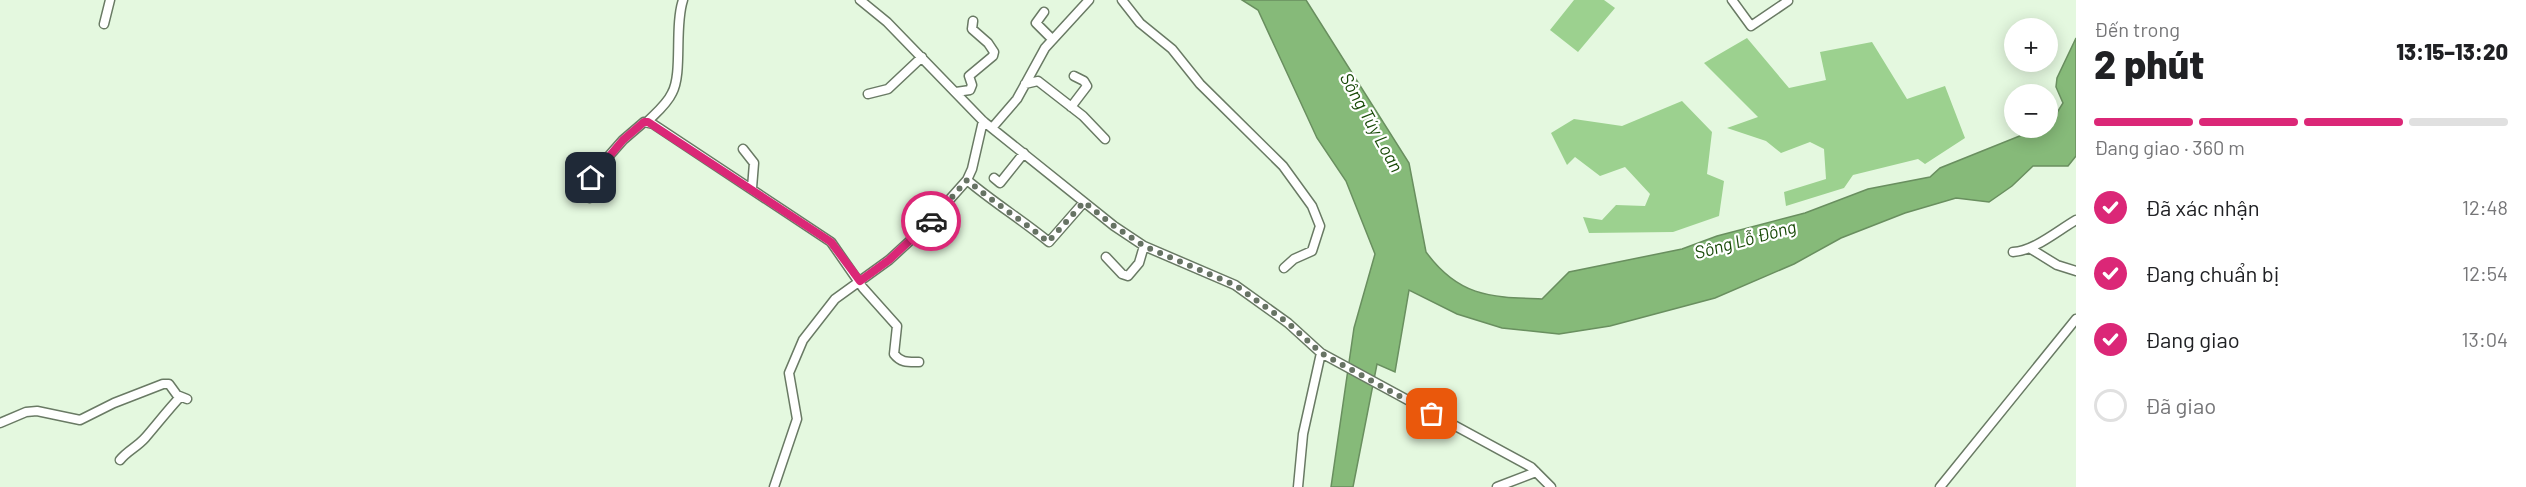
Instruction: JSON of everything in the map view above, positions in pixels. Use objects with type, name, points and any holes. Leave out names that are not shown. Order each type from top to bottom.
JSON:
[{"type":"street","points":[[104,24],[110,0]]},
{"type":"street","points":[[590,198],[593,174],[623,140],[644,122],[648,122],[668,100],[674,89],[678,21],[683,0]]},
{"type":"street","points":[[860,0],[887,22],[983,121],[1114,226],[1144,246],[1235,285],[1288,323],[1321,353],[1531,467],[1551,487]]},
{"type":"street","points":[[992,128],[1012,106],[1032,68],[1052,39],[1089,0]]},
{"type":"street","points":[[1122,0],[1140,23],[1172,49],[1200,84],[1283,165],[1312,206],[1320,226],[1312,250],[1294,259],[1284,268]]},
{"type":"street","points":[[1732,0],[1751,26],[1788,1]]},
{"type":"street","points":[[1044,12],[1036,23],[1052,39]]},
{"type":"street","points":[[956,92],[970,90],[972,85],[969,76],[993,56],[988,43],[972,29],[973,21]]},
{"type":"street","points":[[868,94],[888,89],[922,57]]},
{"type":"street","points":[[1071,107],[1087,86],[1084,81],[1074,76]]},
{"type":"street","points":[[1025,84],[1038,81],[1071,107],[1105,139]]},
{"type":"street","points":[[774,487],[797,419],[789,373],[803,340],[835,299],[889,260],[926,226],[967,180],[972,169],[983,121]]},
{"type":"street","points":[[648,122],[752,188],[831,242],[898,328],[894,354],[905,363],[919,362]]},
{"type":"street","points":[[743,149],[754,163],[752,188]]},
{"type":"street","points":[[994,178],[1000,183],[1024,153]]},
{"type":"street","points":[[967,180],[999,207],[1028,225],[1048,242],[1084,202]]},
{"type":"street","points":[[2013,252],[2031,249],[2043,239],[2076,220]]},
{"type":"street","points":[[1106,257],[1129,279],[1139,263],[1144,246]]},
{"type":"street","points":[[2031,249],[2057,265],[2076,270]]},
{"type":"street","points":[[1940,487],[2076,319]]},
{"type":"street","points":[[1298,487],[1303,434],[1321,353]]},
{"type":"street","points":[[0,423],[26,412],[38,411],[80,420],[114,403],[169,384],[183,398],[145,438],[129,449],[120,460]]},
{"type":"street","points":[[1497,487],[1536,472]]},
{"type":"shaded area","points":[[1574,0],[1604,0],[1615,8],[1578,52],[1550,30]]},
{"type":"shaded area","points":[[1747,38],[1789,88],[1826,80],[1820,52],[1872,42],[1907,99],[1945,86],[1965,138],[1925,164],[1918,159],[1853,175],[1844,188],[1786,206],[1784,192],[1826,179],[1824,149],[1810,142],[1781,153],[1766,141],[1727,128],[1758,117],[1704,63]]},
{"type":"shaded area","points":[[1682,101],[1712,132],[1707,174],[1724,181],[1719,216],[1673,232],[1589,233],[1583,217],[1602,220],[1616,205],[1645,206],[1650,194],[1625,167],[1600,176],[1575,157],[1567,165],[1551,133],[1574,119],[1622,126]]},
{"type":"water","points":[[1242,0],[1306,0],[1409,163],[1426,252],[1438,267],[1463,286],[1491,295],[1542,299],[1569,272],[1682,249],[1717,236],[1805,213],[1868,189],[1930,177],[1940,168],[2015,138],[2058,138],[2058,111],[2063,103],[2058,92],[2057,78],[2076,38],[2076,156],[2068,166],[2033,166],[2012,186],[1989,202],[1956,198],[1905,213],[1841,238],[1794,264],[1715,298],[1610,326],[1559,334],[1502,328],[1457,314],[1409,290],[1395,372],[1377,364],[1353,487],[1331,487],[1354,328],[1375,254],[1346,181],[1317,138],[1258,10]]},
{"type":"way so far","points":[[931,221],[967,180],[999,207],[1028,225],[1048,242],[1084,202],[1144,246],[1235,285],[1288,323],[1321,353],[1432,414]]},
{"type":"route","points":[[591,178],[623,140],[644,122],[648,122],[752,188],[831,242],[860,281],[889,260],[931,221]]},
{"type":"water label","name":"Sông Túy Loan","points":[[1372,122]]},
{"type":"water label","name":"Sông Lỗ Đông","points":[[1745,239]]}]
